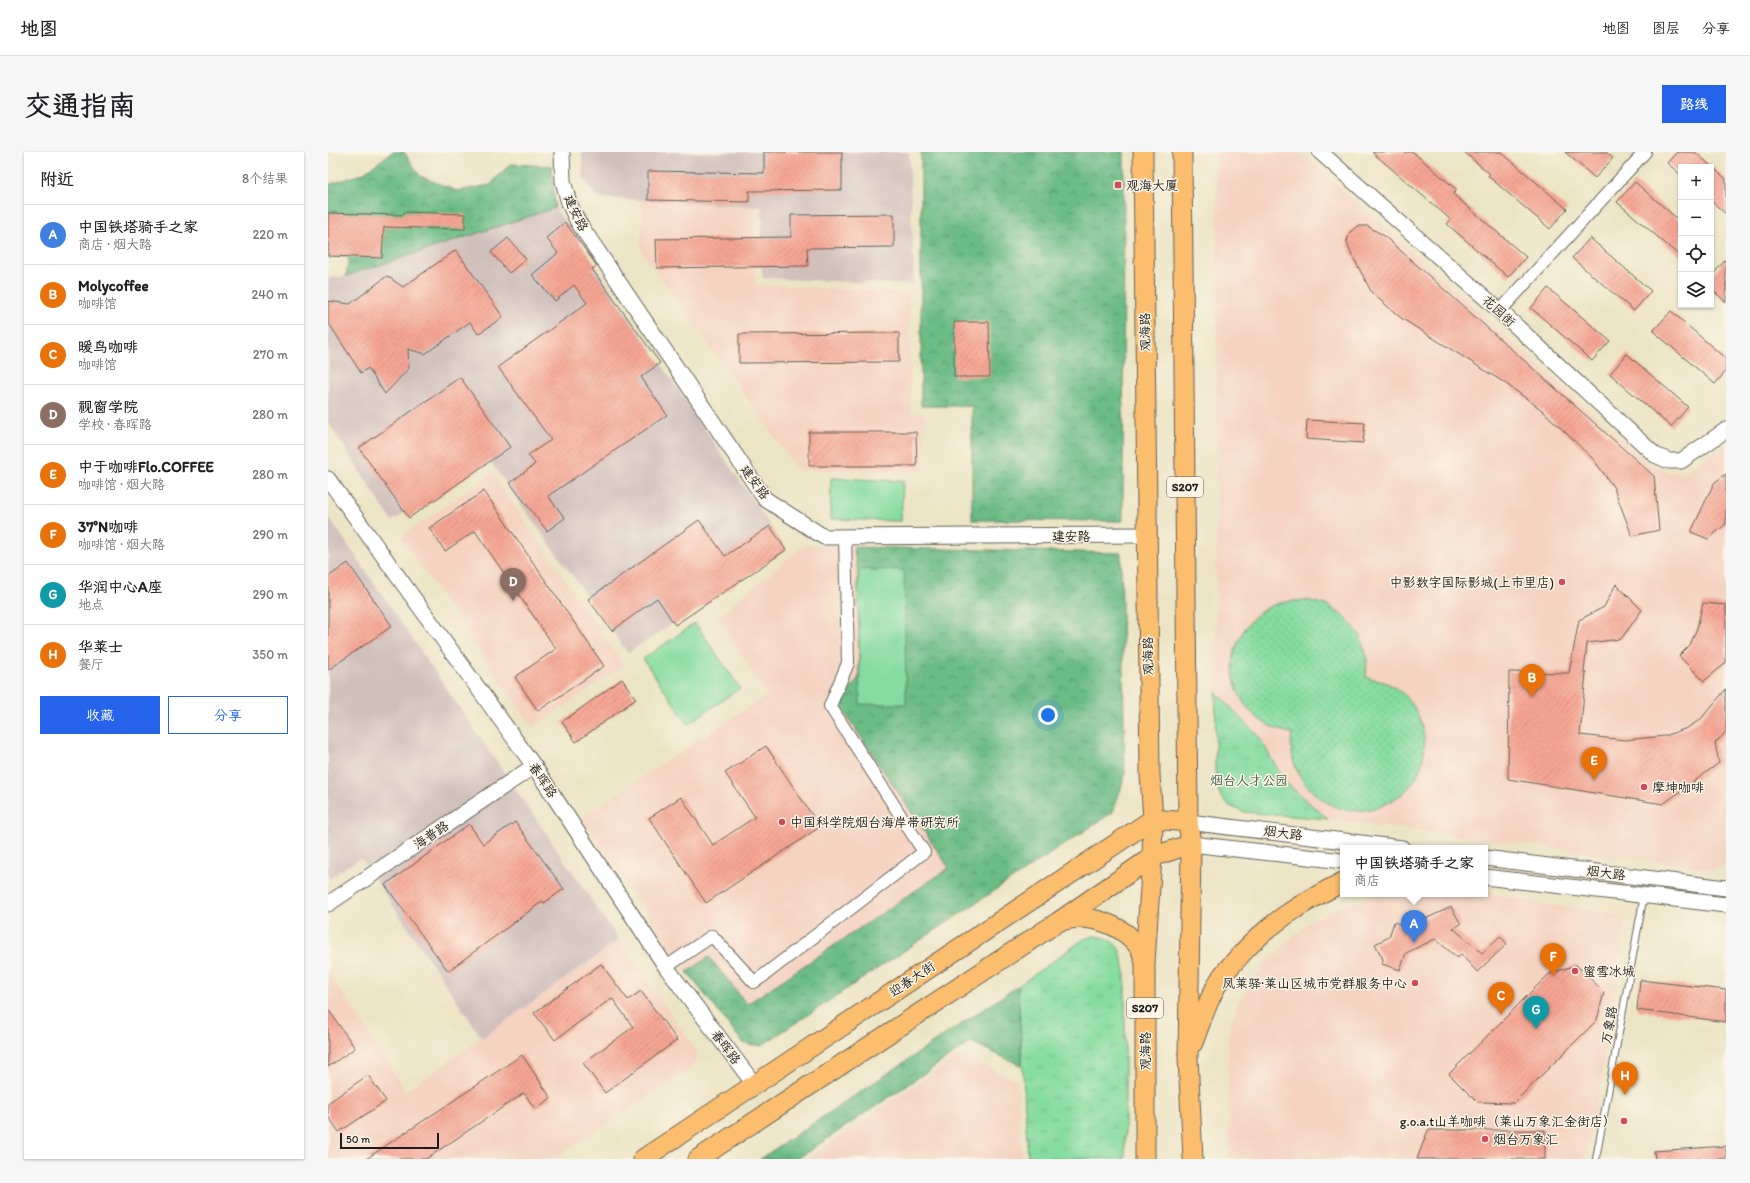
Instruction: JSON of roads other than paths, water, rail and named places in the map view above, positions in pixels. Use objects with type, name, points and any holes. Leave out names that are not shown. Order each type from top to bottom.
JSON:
[{"type":"main road","name":"观海路","points":[[1143,152],[1150,775],[1153,820],[1145,962],[1145,1159]]},
{"type":"main road","name":"S207","points":[[1182,152],[1188,822],[1191,844],[1188,1058],[1193,1159]]},
{"type":"main road","points":[[1153,820],[1188,822]]},
{"type":"main road","name":"迎春大街","points":[[643,1159],[1153,820]]},
{"type":"main road","points":[[698,1159],[1058,922],[1152,857],[1191,844]]},
{"type":"main road","points":[[1188,1058],[1207,1006],[1222,976],[1245,949],[1270,926],[1308,899],[1340,883]]},
{"type":"main road","points":[[1058,922],[1079,918],[1094,919],[1110,924],[1126,935],[1140,948],[1145,962]]},
{"type":"street","name":"建安路","points":[[562,152],[562,181],[568,203],[578,222],[765,499],[824,537],[1147,535]]},
{"type":"street","name":"花园街","points":[[1320,152],[1500,311],[1654,455],[1669,461],[1681,461],[1726,430]]},
{"type":"street","points":[[1500,311],[1645,152]]},
{"type":"street","name":"春晖路","points":[[328,479],[534,766],[666,967],[754,1084]]},
{"type":"street","points":[[666,967],[712,936],[754,982],[770,972],[924,852],[830,706],[848,663],[845,537]]},
{"type":"street","name":"海普路","points":[[328,904],[534,766]]},
{"type":"street","name":"烟大路","points":[[1188,822],[1377,845]]},
{"type":"street","name":"烟大路","points":[[1191,844],[1340,861]]},
{"type":"street","name":"烟大路","points":[[1488,858],[1726,888]]},
{"type":"street","name":"烟大路","points":[[1488,877],[1726,905]]},
{"type":"lane","name":"万象路","points":[[1596,1159],[1644,895]]},
{"type":"place","name":"观海大厦","points":[[1118,185]]},
{"type":"place","name":"中影数字国际影城(上市里店)","points":[[1562,582]]},
{"type":"place","name":"视窗学院","points":[[513,601]]},
{"type":"place","name":"Molycoffee","points":[[1532,697]]},
{"type":"place","name":"中于咖啡Flo.COFFEE","points":[[1594,780]]},
{"type":"place","name":"摩坤咖啡","points":[[1644,787]]},
{"type":"place","name":"中国科学院烟台海岸带研究所","points":[[782,822]]},
{"type":"place","name":"中国铁塔骑手之家","points":[[1414,943]]},
{"type":"place","name":"蜜雪冰城","points":[[1575,971]]},
{"type":"place","name":"37°N咖啡","points":[[1553,976]]},
{"type":"place","name":"凤莱驿·莱山区城市党群服务中心","points":[[1415,983]]},
{"type":"place","name":"暖鸟咖啡","points":[[1501,1015]]},
{"type":"place","name":"华润中心A座","points":[[1536,1029]]},
{"type":"place","name":"华莱士","points":[[1625,1095]]},
{"type":"place","name":"g.o.a.t山羊咖啡（莱山万象汇金街店）","points":[[1624,1121]]},
{"type":"place","name":"烟台万象汇","points":[[1485,1139]]},
{"type":"park label","name":"烟台人才公园","points":[[1249,780]]}]
